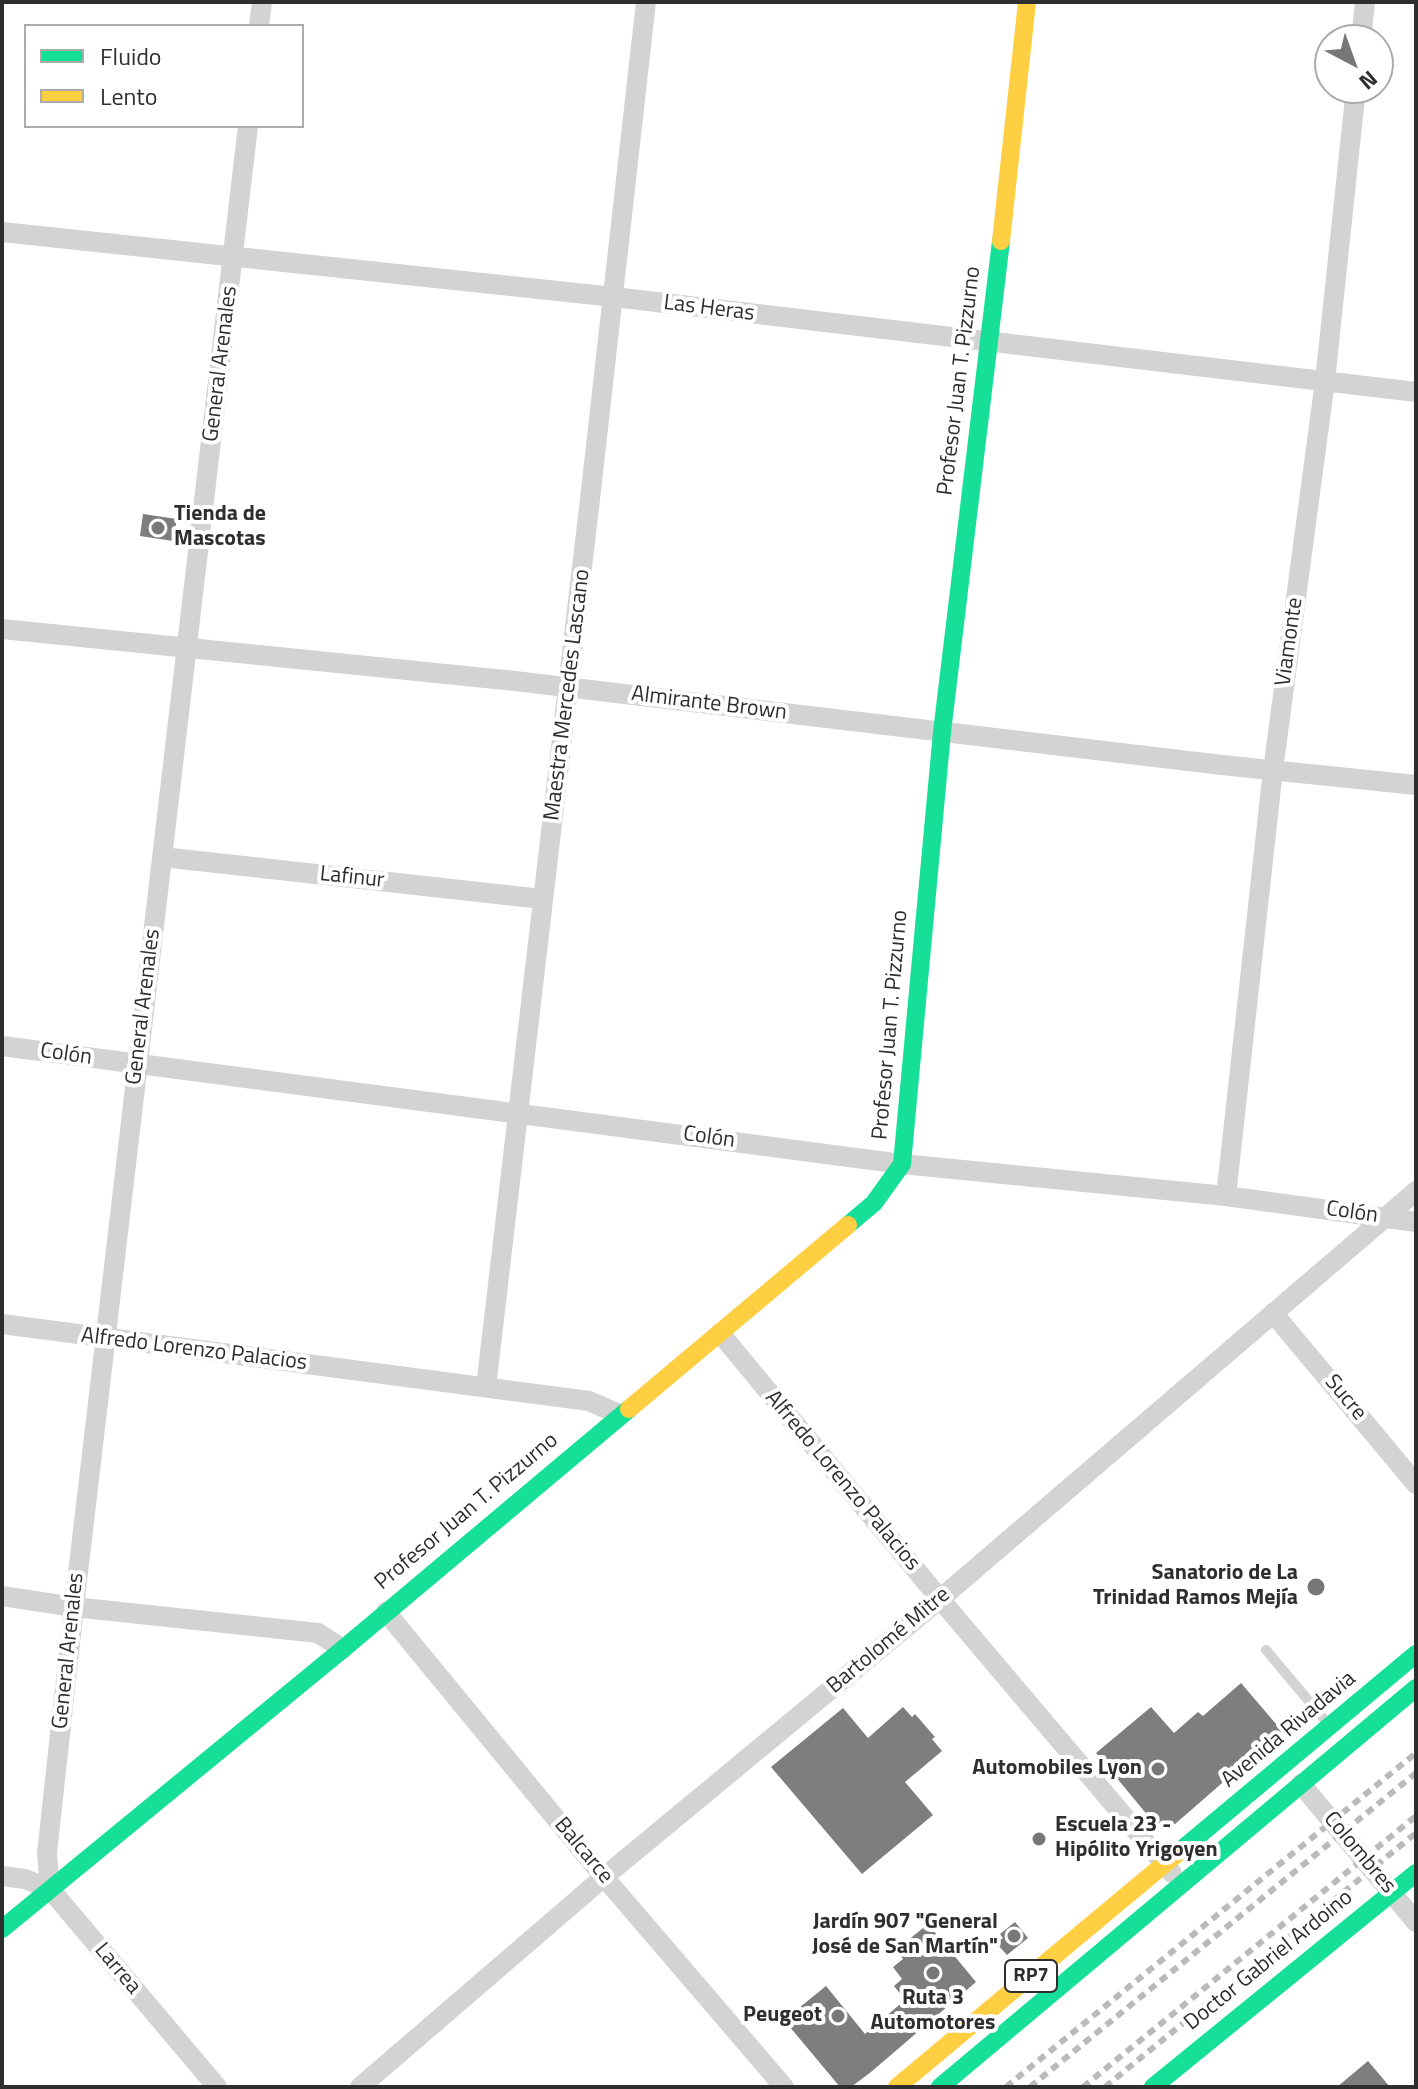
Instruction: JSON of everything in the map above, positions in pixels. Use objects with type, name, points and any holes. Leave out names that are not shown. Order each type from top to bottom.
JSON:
[{"type":"street","points":[[259,24],[262,2]]},
{"type":"street","name":"Maestra Mercedes Lascano","points":[[486,1387],[542,899],[570,688],[646,2]]},
{"type":"street","name":"Profesor Juan T. Pizzurno","points":[[2,1929],[343,1649],[874,1203],[902,1164],[942,732],[990,342],[1027,2]]},
{"type":"street","points":[[1363,24],[1365,2]]},
{"type":"street","name":"Viamonte","points":[[1226,1196],[1273,770],[1325,381],[1354,104]]},
{"type":"street","name":"General Arenales","points":[[50,1889],[47,1853],[74,1607],[248,128]]},
{"type":"street","name":"Las Heras","points":[[2,232],[614,297],[1416,392]]},
{"type":"street","name":"Almirante Brown","points":[[2,629],[570,688],[1416,785]]},
{"type":"street","name":"Lafinur","points":[[162,857],[542,899]]},
{"type":"street","name":"Colón","points":[[2,1046],[902,1164],[1226,1196],[1416,1222]]},
{"type":"street","name":"Bartolomé Mitre","points":[[360,2087],[604,1877],[940,1599],[1416,1191]]},
{"type":"street","name":"Sucre","points":[[1273,1313],[1416,1484]]},
{"type":"street","name":"Alfredo Lorenzo Palacios","points":[[2,1324],[589,1401],[621,1415]]},
{"type":"street","name":"Alfredo Lorenzo Palacios","points":[[720,1333],[1182,1884]]},
{"type":"street","points":[[2,1596],[74,1607],[318,1633],[343,1649]]},
{"type":"street","name":"Balcarce","points":[[386,1612],[604,1877],[784,2087]]},
{"type":"street","name":"Avenida Rivadavia","points":[[897,2087],[1416,1654]]},
{"type":"street","name":"RP7","points":[[940,2087],[1416,1688]]},
{"type":"street","name":"Colombres","points":[[1301,1784],[1416,1922]]},
{"type":"street","name":"Doctor Gabriel Ardoino","points":[[1153,2087],[1416,1873]]},
{"type":"street","points":[[2,1876],[25,1879],[50,1889]]},
{"type":"street","name":"Larrea","points":[[50,1889],[217,2087]]},
{"type":"lane","points":[[1266,1650],[1330,1726]]},
{"type":"building","name":"Tienda de Mascotas","points":[[143,514],[177,519],[173,541],[140,536]]},
{"type":"building","points":[[1241,1683],[1282,1731],[1175,1824],[1154,1823],[1096,1753],[1151,1707],[1174,1733],[1198,1712],[1203,1716]]},
{"type":"building","points":[[903,1707],[912,1717],[915,1714],[935,1737],[932,1739],[942,1751],[905,1782],[933,1815],[862,1874],[771,1767],[843,1708],[868,1738]]},
{"type":"building","name":"Jardín 907 \"General José de San Martín\"","points":[[1015,1922],[1028,1938],[1007,1955],[996,1943],[1003,1938],[1000,1934]]},
{"type":"building","points":[[928,1924],[976,1982],[871,2072],[851,2087],[840,2087],[784,2020],[826,1986],[865,2034],[905,2000],[894,1986],[902,1979],[893,1967],[903,1959],[896,1950]]},
{"type":"building","points":[[1368,2061],[1390,2087],[1337,2087]]},
{"type":"railway","points":[[1006,2087],[1416,1753]]},
{"type":"railway","points":[[1030,2087],[1416,1773]]},
{"type":"railway","points":[[1083,2087],[1416,1816]]},
{"type":"railway","points":[[1105,2087],[1416,1833]]},
{"type":"traffic: fast","points":[[848,1225],[874,1203],[902,1164],[942,732],[1001,241]]},
{"type":"traffic: fast","points":[[2,1929],[629,1409]]},
{"type":"traffic: fast","points":[[1180,1851],[1416,1654]]},
{"type":"traffic: fast","points":[[940,2087],[1416,1688]]},
{"type":"traffic: fast","points":[[1153,2087],[1416,1873]]},
{"type":"traffic: slow","points":[[1001,241],[1027,2]]},
{"type":"traffic: slow","points":[[629,1409],[848,1225]]},
{"type":"traffic: slow","points":[[897,2087],[1180,1851]]},
{"type":"place","name":"Tienda de Mascotas","points":[[158,528]]},
{"type":"place","name":"Sanatorio de La Trinidad Ramos Mejía","points":[[1316,1587]]},
{"type":"place","name":"Automobiles Lyon","points":[[1158,1769]]},
{"type":"place","name":"Escuela 23 - Hipólito Yrigoyen","points":[[1039,1839]]},
{"type":"place","name":"Jardín 907 \"General José de San Martín\"","points":[[1014,1936]]},
{"type":"place","name":"Ruta 3 Automotores","points":[[933,1973]]},
{"type":"place","name":"Peugeot","points":[[838,2016]]}]
